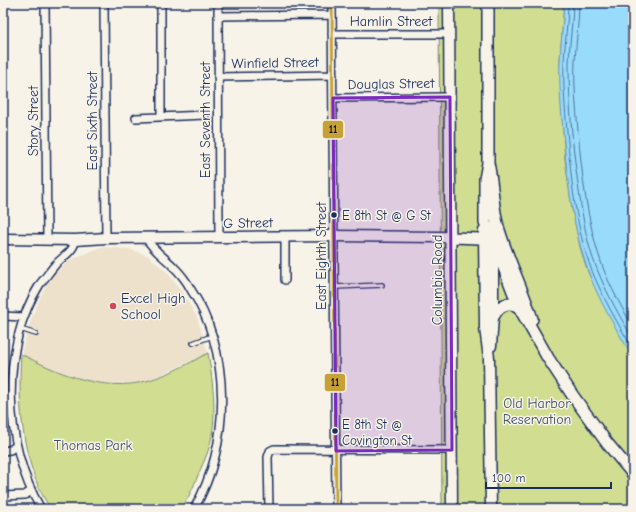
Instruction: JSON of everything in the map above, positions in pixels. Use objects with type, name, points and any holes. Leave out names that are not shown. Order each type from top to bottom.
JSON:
[{"type":"main road","name":"Columbia Road","points":[[449,3],[452,509]]},
{"type":"main road","points":[[488,3],[488,163],[484,192],[485,223],[489,239],[519,307],[548,358],[607,443],[633,474]]},
{"type":"main road","points":[[488,163],[491,177],[493,203],[498,227],[529,312],[535,334]]},
{"type":"main road","points":[[489,358],[485,328],[489,239],[493,203]]},
{"type":"main road","name":"G Street","points":[[3,239],[75,240],[106,238],[285,236],[450,237],[489,239]]},
{"type":"main road","points":[[489,239],[493,317],[489,358],[491,509]]},
{"type":"main road","points":[[493,317],[503,305],[511,304],[519,307]]},
{"type":"street","name":"Story Street","points":[[45,3],[47,239]]},
{"type":"street","name":"East Sixth Street","points":[[104,3],[106,238]]},
{"type":"street","points":[[161,3],[162,117]]},
{"type":"street","name":"East Seventh Street","points":[[218,3],[219,237]]},
{"type":"street","name":"East Eighth Street","points":[[332,3],[336,509]]},
{"type":"street","points":[[218,16],[332,15]]},
{"type":"street","name":"Hamlin Street","points":[[332,34],[449,34]]},
{"type":"street","name":"Winfield Street","points":[[218,76],[332,75]]},
{"type":"street","name":"Douglas Street","points":[[333,98],[450,97]]},
{"type":"street","points":[[136,118],[205,114]]},
{"type":"street","points":[[285,236],[285,280]]},
{"type":"street","points":[[146,238],[151,246],[174,267],[191,288],[204,314],[212,336],[218,361],[221,386],[220,428],[217,449],[211,472],[194,509]]},
{"type":"street","points":[[41,509],[25,477],[16,446],[7,379],[23,317],[40,285],[55,265],[72,249],[75,240]]},
{"type":"street","points":[[3,316],[23,317]]},
{"type":"street","points":[[3,451],[10,450],[16,446]]},
{"type":"street","points":[[269,509],[268,457],[270,451],[274,449],[452,450]]},
{"type":"street","points":[[3,496],[24,495],[31,491]]},
{"type":"lane","points":[[334,287],[382,285]]},
{"type":"lane","points":[[19,329],[36,334]]},
{"type":"lane","points":[[193,343],[212,336]]},
{"type":"highlighted area","points":[[450,97],[452,450],[336,451],[333,98]]},
{"type":"shaded area","name":"Excel High School","points":[[101,247],[129,249],[147,255],[167,272],[182,292],[197,317],[208,353],[154,378],[137,383],[118,384],[93,382],[79,378],[50,368],[21,354],[31,319],[41,295],[52,276],[70,260]]},
{"type":"green space","name":"Old Harbor Reservation","points":[[439,3],[564,3],[560,61],[561,101],[565,159],[572,209],[580,247],[588,272],[608,313],[633,357],[633,509],[442,509]]},
{"type":"green space","name":"Thomas Park","points":[[208,353],[214,400],[212,437],[194,484],[181,509],[51,509],[41,493],[34,474],[25,440],[22,423],[20,388],[21,354],[48,367],[77,378],[92,382],[123,385],[156,378]]},
{"type":"water","points":[[564,3],[633,3],[633,357],[608,315],[592,282],[582,254],[574,219],[566,166],[560,96],[560,61]]},
{"type":"transit line","name":"11","points":[[332,3],[336,509]]},
{"type":"place","name":"E 8th St @ G St","points":[[334,215]]},
{"type":"place","name":"Excel High School","points":[[113,306]]},
{"type":"place","name":"E 8th St @ Covington St","points":[[335,431]]}]
